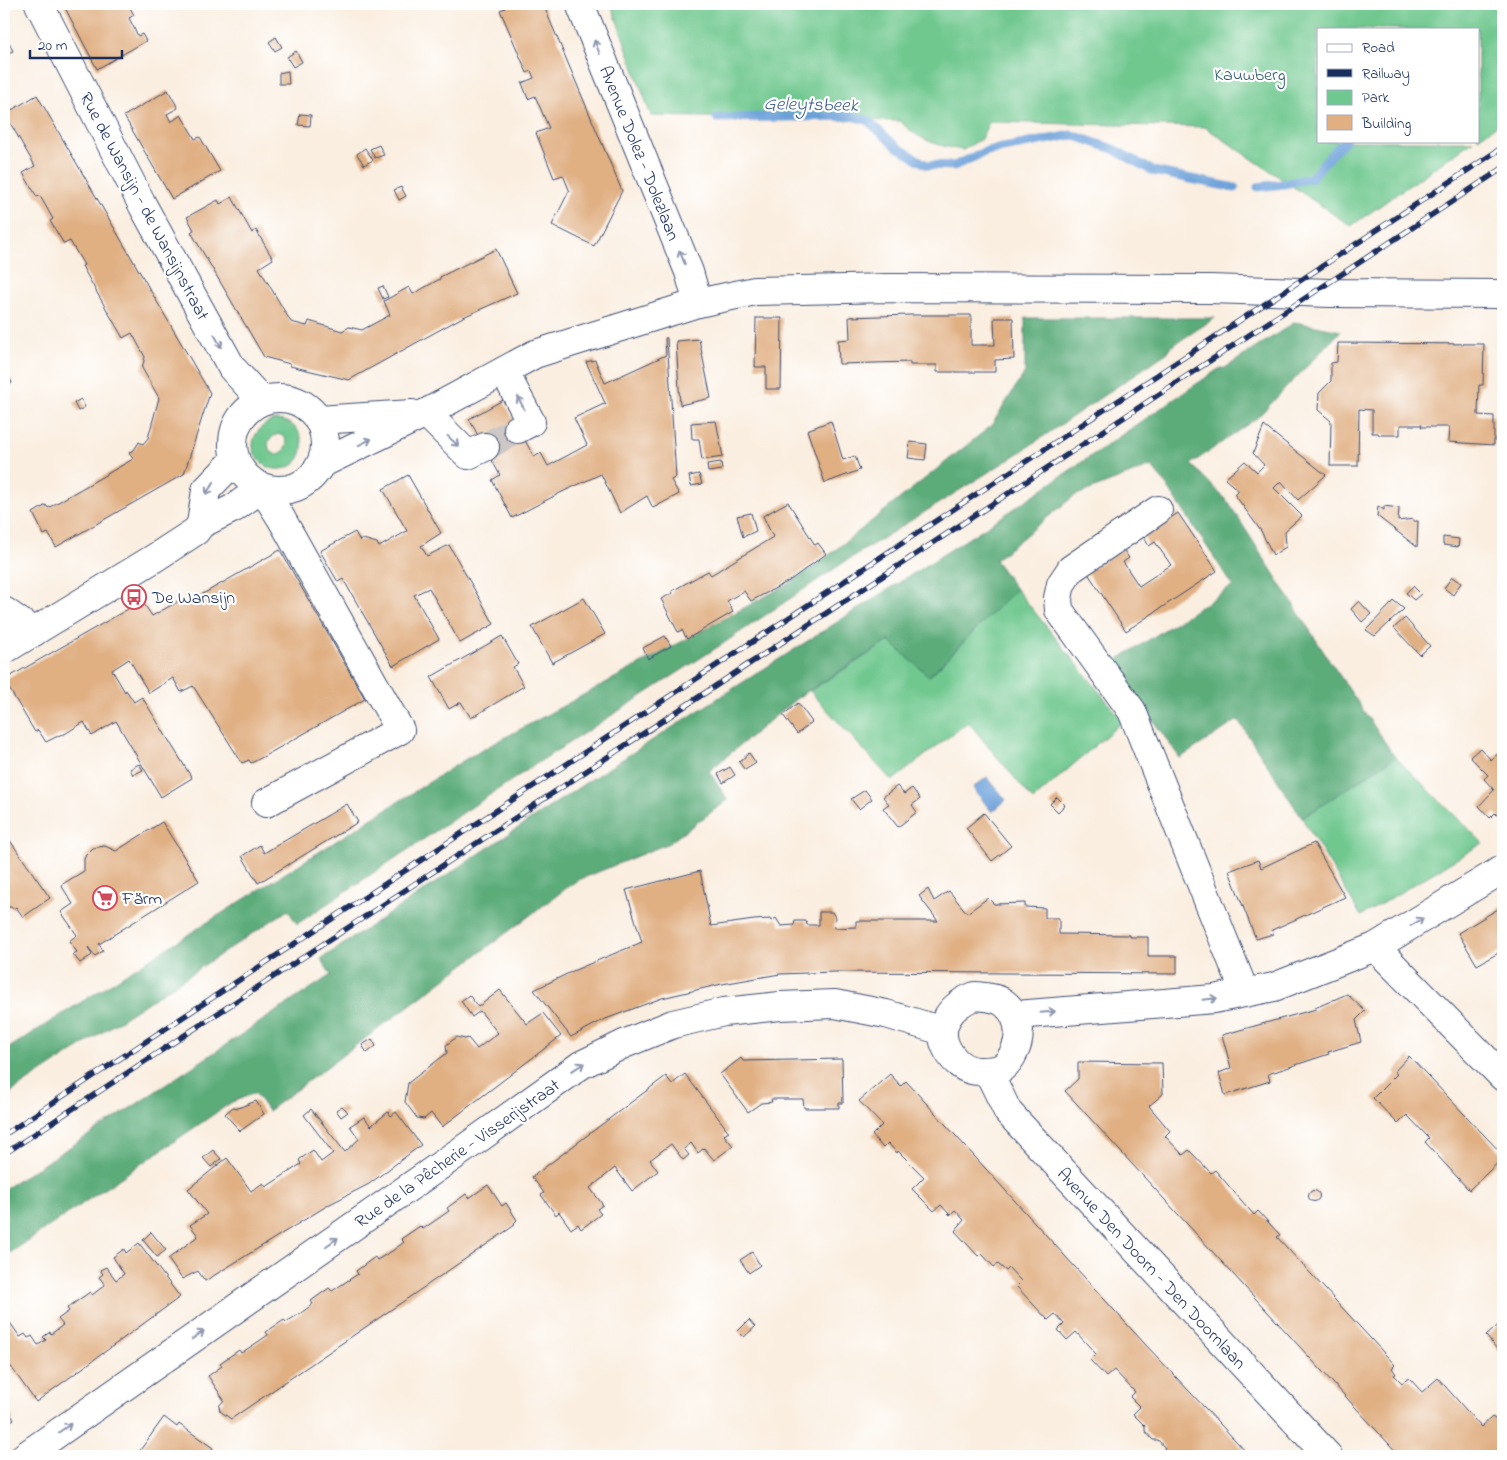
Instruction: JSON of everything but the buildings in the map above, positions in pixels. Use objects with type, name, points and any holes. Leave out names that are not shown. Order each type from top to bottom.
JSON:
[{"type":"street","name":"Rue de Wansijn - de Wansijnstraat","points":[[39,4],[143,206],[232,368],[262,401]]},
{"type":"street","name":"Avenue Dolez - Dolezlaan","points":[[580,4],[688,272],[698,303]]},
{"type":"street","points":[[321,464],[426,413],[535,354],[698,303],[755,291],[889,288],[1210,289],[1330,293],[1503,294]]},
{"type":"street","points":[[504,370],[531,422],[518,429]]},
{"type":"street","points":[[272,398],[294,401],[303,405],[318,420],[324,434],[325,449],[321,464],[315,473],[297,487],[274,491],[262,488],[246,477],[239,469],[232,448],[236,425],[243,415],[262,401],[272,398]]},
{"type":"street","points":[[318,420],[426,413],[468,455],[485,447]]},
{"type":"street","points":[[4,650],[196,531],[201,524],[206,490],[235,460]]},
{"type":"street","points":[[201,524],[234,508],[262,488]]},
{"type":"street","points":[[262,488],[281,518],[400,730],[266,803]]},
{"type":"street","points":[[1158,510],[1071,569],[1061,584],[1058,598],[1059,610],[1132,711],[1245,993]]},
{"type":"street","points":[[4,611],[34,632]]},
{"type":"street","points":[[1019,1031],[1016,1018],[1001,1001],[975,996],[963,1000],[953,1008],[946,1020],[943,1032],[945,1045],[952,1058],[962,1067],[974,1071],[988,1071],[1003,1067],[1012,1057],[1018,1045],[1019,1031],[1016,1015],[1214,999],[1274,987],[1375,947],[1503,869]]},
{"type":"street","points":[[1375,947],[1503,1077]]},
{"type":"street","name":"Rue de la Pêcherie - Visserijstraat","points":[[31,1455],[581,1065],[624,1044],[673,1024],[724,1012],[790,1005],[835,1004],[886,1014],[943,1032]]},
{"type":"street","name":"Avenue Den Doorn - Den Doornlaan","points":[[988,1071],[1008,1112],[1328,1456]]},
{"type":"green space","name":"Kauwberg","points":[[616,4],[1503,4],[1503,121],[1480,137],[1480,28],[1317,28],[1317,142],[1472,142],[1351,226],[1205,127],[989,122],[981,139],[963,150],[929,141],[914,133],[900,121],[651,116],[612,7]]},
{"type":"green space","points":[[1025,318],[1215,318],[1016,455],[843,563],[724,643],[530,768],[297,924],[288,910],[4,1097],[4,1051],[469,757],[788,584],[819,563],[991,426],[1025,372]]},
{"type":"green space","points":[[1295,322],[1341,331],[1258,417],[1191,464],[1228,502],[1325,654],[1395,757],[1302,818],[1238,720],[1180,758],[1143,707],[1114,662],[1233,586],[1165,483],[1151,466],[1074,496],[995,560],[1016,589],[929,676],[889,641],[797,698],[709,771],[728,800],[669,843],[576,881],[268,1111],[255,1093],[232,1102],[4,1257],[4,1189],[114,1119],[331,975],[321,959],[593,778],[997,520],[1217,370],[1225,368]]},
{"type":"green space","points":[[275,420],[287,422],[296,428],[301,436],[301,454],[296,462],[288,467],[277,469],[266,466],[253,449],[253,443],[258,431]],"holes":[[[278,434],[285,437],[287,445],[283,452],[276,455],[269,450],[268,443],[272,437]]]},
{"type":"green space","points":[[1016,589],[1123,721],[1033,800],[968,722],[892,781],[810,691],[889,641],[930,676]]},
{"type":"green space","points":[[1395,757],[1483,843],[1361,916],[1302,818]]},
{"type":"water","points":[[987,777],[1006,800],[992,812],[973,788]]},
{"type":"waterway","name":"Geleytsbeek","points":[[717,118],[851,116],[867,120],[897,147],[927,165],[954,166],[987,151],[1072,135],[1113,149],[1153,171],[1235,188]]},
{"type":"waterway","name":"Geleytsbeek","points":[[1258,187],[1311,178],[1344,142]]},
{"type":"tunnel","points":[[485,447],[518,429]]},
{"type":"railway","points":[[4,1135],[1503,147]]},
{"type":"railway","points":[[4,1154],[1503,168]]},
{"type":"place","name":"De Wansijn","points":[[134,597]]},
{"type":"place","name":"Färm","points":[[105,898]]}]
